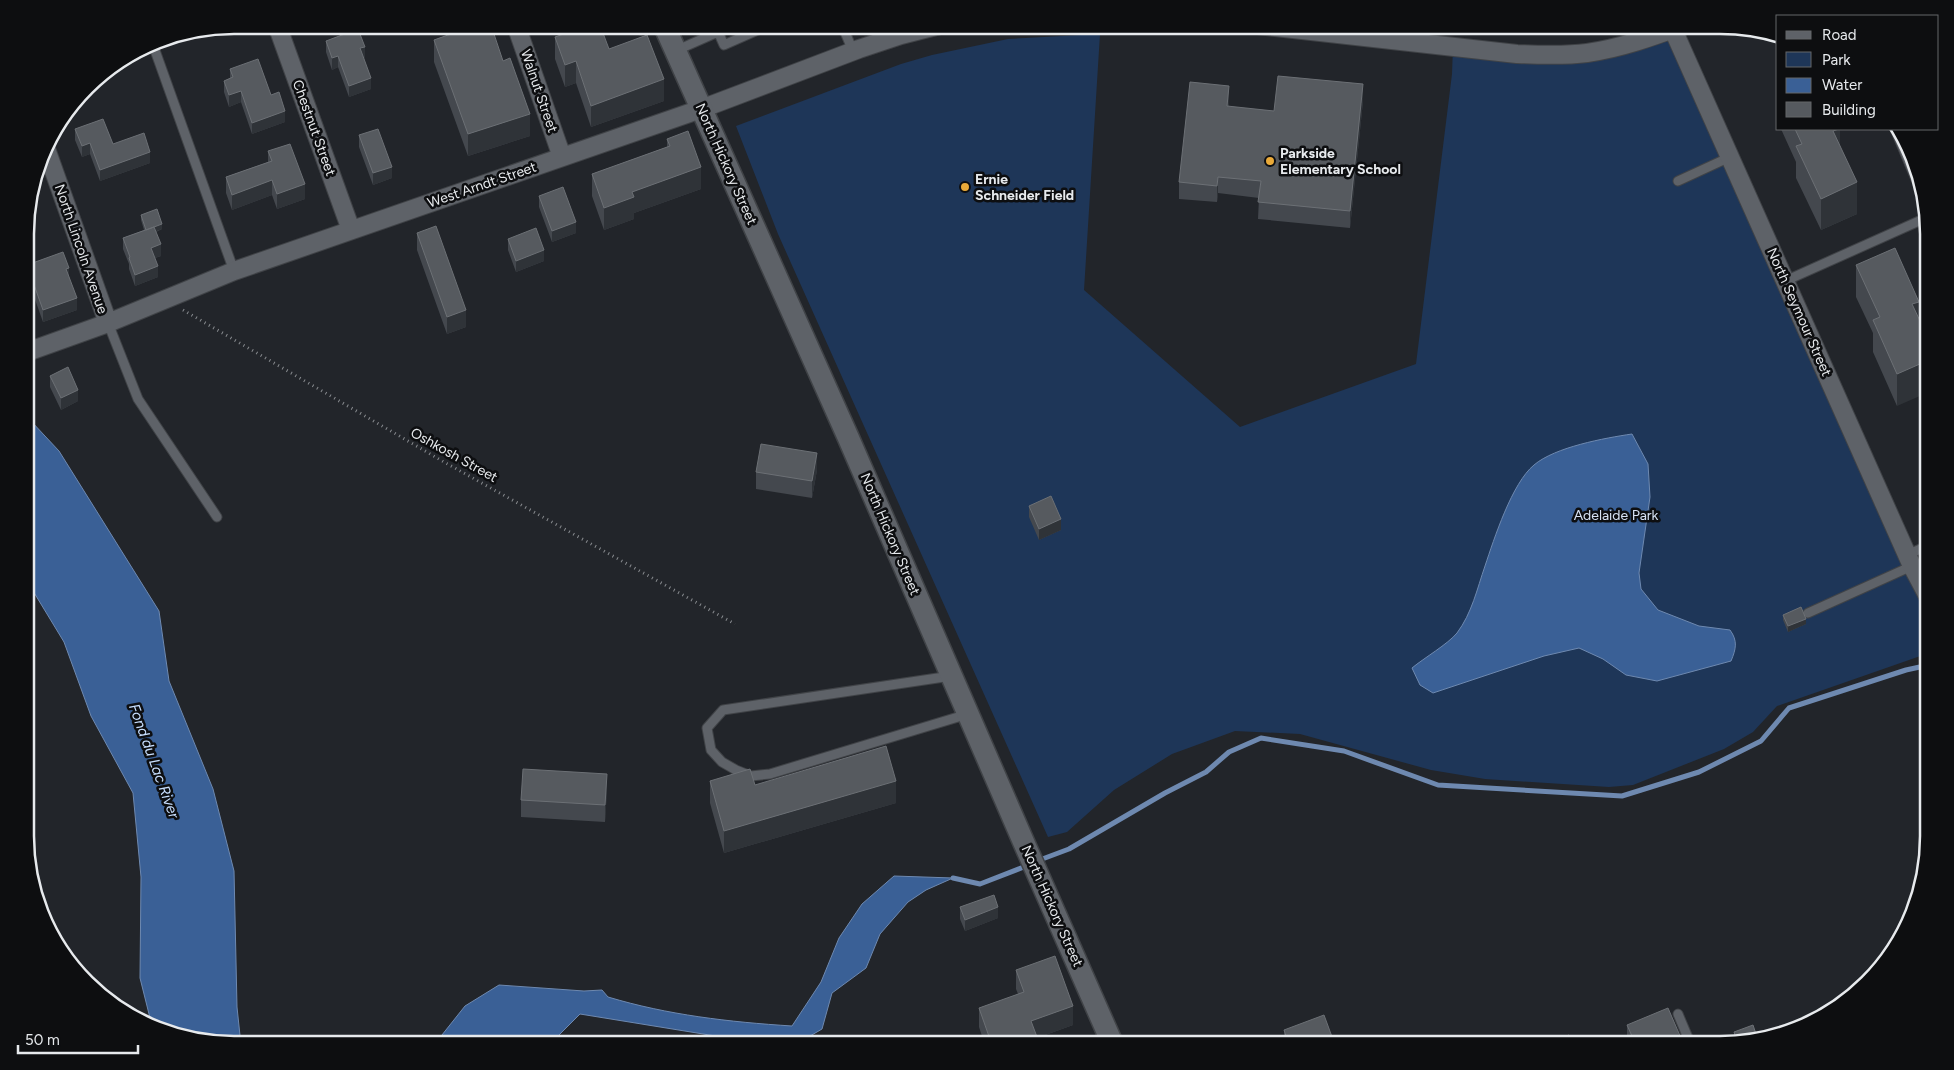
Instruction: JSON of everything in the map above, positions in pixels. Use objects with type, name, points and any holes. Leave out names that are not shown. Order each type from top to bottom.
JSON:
[{"type":"street","name":"Chestnut Street","points":[[280,34],[351,230]]},
{"type":"street","name":"Walnut Street","points":[[519,34],[562,157]]},
{"type":"street","name":"North Hickory Street","points":[[668,34],[848,437],[1109,1036]]},
{"type":"street","name":"West Arndt Street","points":[[34,349],[108,322],[234,271],[701,109],[853,51],[904,34]]},
{"type":"street","points":[[1358,34],[1517,54],[1557,55],[1587,53],[1614,48],[1653,34]]},
{"type":"street","name":"North Seymour Street","points":[[1679,34],[1730,156],[1920,582]]},
{"type":"street","name":"North Lincoln Avenue","points":[[49,158],[108,322]]},
{"type":"lane","points":[[676,51],[706,34]]},
{"type":"lane","points":[[719,34],[724,44],[748,34]]},
{"type":"lane","points":[[846,34],[853,51]]},
{"type":"lane","points":[[155,50],[234,271]]},
{"type":"lane","points":[[1678,181],[1730,156]]},
{"type":"lane","points":[[1785,281],[1920,221]]},
{"type":"lane","points":[[108,322],[138,399],[216,517]]},
{"type":"lane","points":[[1808,613],[1909,561],[1920,552]]},
{"type":"lane","points":[[951,676],[723,710],[707,728],[711,750],[722,762],[736,770],[751,776],[770,774],[968,714]]},
{"type":"lane","points":[[1678,1014],[1687,1036]]},
{"type":"path","name":"Oshkosh Street","points":[[165,299],[435,457],[735,624]]},
{"type":"green space","name":"Adelaide Park","points":[[1100,34],[1084,290],[1240,427],[1416,364],[1452,74],[1453,47],[1557,55],[1651,34],[1675,34],[1920,578],[1920,656],[1777,706],[1753,732],[1724,749],[1633,785],[1609,787],[1485,779],[1431,770],[1300,734],[1235,731],[1172,754],[1114,790],[1067,832],[1048,837],[778,234],[736,126],[901,64],[932,55],[1008,39]]},
{"type":"water","name":"Fond du Lac River","points":[[34,424],[59,451],[159,611],[169,681],[213,789],[234,871],[237,1007],[240,1036],[208,1035],[170,1026],[150,1018],[140,978],[141,877],[133,793],[91,716],[64,642],[34,593]]},
{"type":"water","points":[[1632,434],[1648,464],[1650,497],[1639,573],[1641,589],[1658,610],[1699,626],[1730,630],[1735,645],[1731,661],[1657,681],[1626,675],[1603,659],[1579,648],[1544,656],[1433,693],[1420,685],[1412,668],[1448,642],[1457,633],[1467,617],[1493,541],[1511,498],[1526,473],[1543,459],[1567,448]]},
{"type":"water","points":[[894,876],[953,878],[926,890],[908,902],[880,934],[866,968],[832,993],[822,1029],[810,1036],[716,1036],[580,1014],[558,1036],[441,1036],[465,1006],[499,985],[584,991],[602,990],[608,997],[653,1009],[722,1020],[792,1026],[821,982],[839,938],[862,904]]},
{"type":"building","points":[[345,34],[360,34],[365,47],[360,48],[371,78],[349,86],[338,56],[332,58],[326,41]]},
{"type":"building","points":[[451,34],[494,34],[503,61],[510,58],[530,114],[468,134],[434,40]]},
{"type":"building","points":[[564,34],[603,34],[609,49],[647,35],[664,79],[591,106],[576,61],[565,65],[555,37]]},
{"type":"building","points":[[258,59],[271,95],[279,92],[285,111],[252,123],[241,91],[229,95],[224,81],[233,77],[230,69]]},
{"type":"building","name":"Parkside Elementary School","points":[[1278,76],[1363,84],[1350,211],[1258,202],[1261,181],[1218,177],[1217,186],[1179,182],[1190,82],[1229,86],[1227,106],[1274,111]]},
{"type":"building","points":[[103,119],[113,144],[144,133],[150,152],[100,170],[90,143],[82,146],[75,129]]},
{"type":"building","points":[[378,129],[392,167],[373,173],[359,135]]},
{"type":"building","points":[[1795,130],[1836,130],[1833,131],[1857,182],[1821,199],[1796,146],[1802,144]]},
{"type":"building","points":[[688,131],[701,167],[632,192],[634,197],[604,208],[592,174],[670,146],[667,139]]},
{"type":"building","points":[[290,144],[305,184],[277,194],[272,180],[232,195],[226,177],[272,161],[268,151]]},
{"type":"building","points":[[563,187],[576,222],[552,231],[539,196]]},
{"type":"building","points":[[157,209],[162,224],[146,230],[141,215]]},
{"type":"building","points":[[436,226],[466,310],[447,317],[417,233]]},
{"type":"building","points":[[154,227],[161,244],[151,248],[158,266],[135,275],[123,238]]},
{"type":"building","points":[[536,228],[544,250],[516,261],[508,239]]},
{"type":"building","points":[[1895,248],[1919,302],[1912,304],[1920,321],[1920,364],[1897,374],[1873,320],[1880,317],[1856,265]]},
{"type":"building","points":[[63,252],[69,268],[66,269],[77,298],[43,310],[34,285],[34,262]]},
{"type":"building","points":[[68,367],[78,390],[61,398],[50,376]]},
{"type":"building","points":[[761,444],[817,453],[812,481],[756,472]]},
{"type":"building","points":[[1051,496],[1061,519],[1039,529],[1029,506]]},
{"type":"building","points":[[1801,607],[1806,619],[1788,626],[1783,615]]},
{"type":"building","points":[[886,746],[896,781],[724,831],[710,781],[750,769],[755,785]]},
{"type":"building","points":[[523,769],[607,774],[605,805],[521,800]]},
{"type":"building","points":[[994,895],[998,907],[965,920],[960,907]]},
{"type":"building","points":[[1055,956],[1073,1006],[1031,1021],[1037,1036],[989,1036],[979,1008],[1024,992],[1016,970]]},
{"type":"building","points":[[1668,1008],[1680,1036],[1632,1036],[1627,1025]]},
{"type":"building","points":[[1324,1015],[1332,1036],[1286,1036],[1284,1030]]},
{"type":"building","points":[[1753,1025],[1756,1033],[1735,1036],[1734,1032]]},
{"type":"waterway","points":[[1037,861],[1069,849],[1165,793],[1206,772],[1229,752],[1261,738],[1344,751],[1438,785],[1622,796],[1699,772],[1761,741],[1789,708],[1920,667]]},
{"type":"waterway","points":[[953,878],[980,884],[1029,865]]},
{"type":"place","name":"Parkside Elementary School","points":[[1270,161]]},
{"type":"place","name":"Ernie Schneider Field","points":[[965,187]]}]
